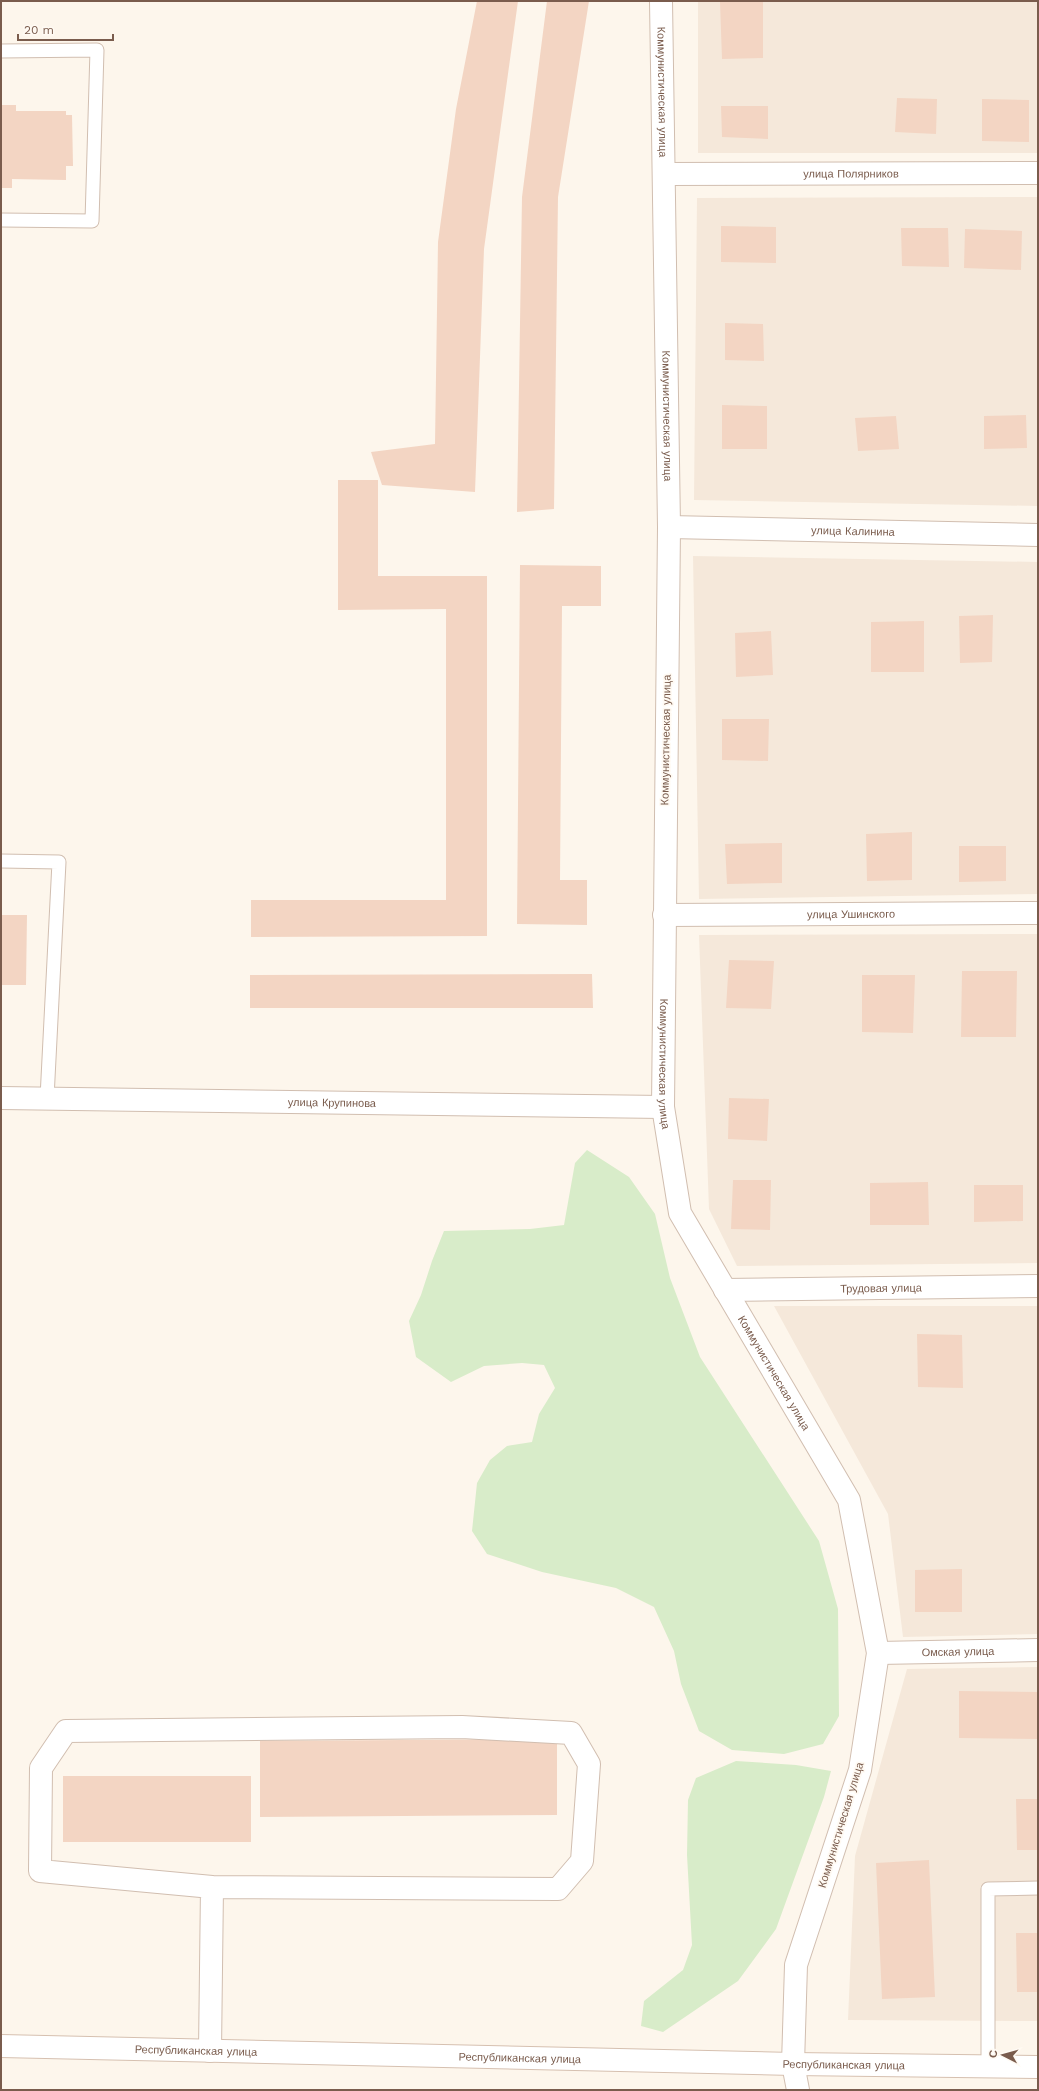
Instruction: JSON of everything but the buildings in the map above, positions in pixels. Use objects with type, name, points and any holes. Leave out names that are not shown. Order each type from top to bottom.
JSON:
[{"type":"street","name":"Коммунистическая улица","points":[[661,1],[669,528],[663,1107],[680,1213],[849,1500],[878,1653],[860,1770],[796,1965],[793,2064],[798,2090]]},
{"type":"street","name":"улица Полярников","points":[[664,174],[1038,174]]},
{"type":"street","name":"улица Калинина","points":[[669,528],[1038,534]]},
{"type":"street","name":"улица Ушинского","points":[[664,915],[1038,913]]},
{"type":"street","name":"улица Крупинова","points":[[1,1098],[663,1107]]},
{"type":"street","name":"Трудовая улица","points":[[725,1290],[1038,1286]]},
{"type":"street","name":"Омская улица","points":[[878,1653],[1038,1650]]},
{"type":"street","points":[[462,1727],[571,1732],[589,1764],[582,1861],[558,1889],[212,1887],[40,1871],[41,1768],[66,1732],[462,1727]]},
{"type":"street","points":[[210,2051],[212,1887]]},
{"type":"street","name":"Республиканская улица","points":[[1,2046],[793,2064],[1038,2067]]},
{"type":"lane","points":[[1,51],[97,50],[92,221],[1,220]]},
{"type":"lane","points":[[1,861],[59,862],[47,1098]]},
{"type":"lane","points":[[988,2067],[988,1889],[1038,1888]]},
{"type":"shaded area","points":[[698,1],[1038,1],[1038,153],[698,153]]},
{"type":"shaded area","points":[[1038,197],[1038,506],[694,500],[697,198]]},
{"type":"shaded area","points":[[693,556],[1038,562],[1038,894],[699,899]]},
{"type":"shaded area","points":[[1038,934],[1038,1263],[737,1266],[709,1209],[699,935]]},
{"type":"shaded area","points":[[774,1306],[1038,1306],[1038,1634],[903,1637],[888,1514]]},
{"type":"shaded area","points":[[1038,1667],[1038,2021],[848,2020],[855,1856],[907,1669]]},
{"type":"green space","points":[[587,1150],[629,1177],[655,1214],[670,1278],[700,1357],[819,1541],[838,1609],[839,1716],[823,1744],[784,1754],[732,1750],[699,1731],[681,1684],[674,1651],[654,1607],[616,1588],[542,1572],[487,1554],[472,1531],[477,1483],[490,1460],[507,1446],[532,1442],[539,1414],[555,1388],[544,1365],[522,1363],[484,1366],[451,1382],[416,1357],[409,1321],[421,1295],[444,1231],[530,1229],[564,1225],[575,1163]]},
{"type":"green space","points":[[736,1761],[796,1765],[831,1771],[824,1797],[776,1929],[738,1981],[663,2032],[641,2026],[644,2001],[683,1970],[692,1945],[687,1855],[688,1800],[696,1778]]}]
